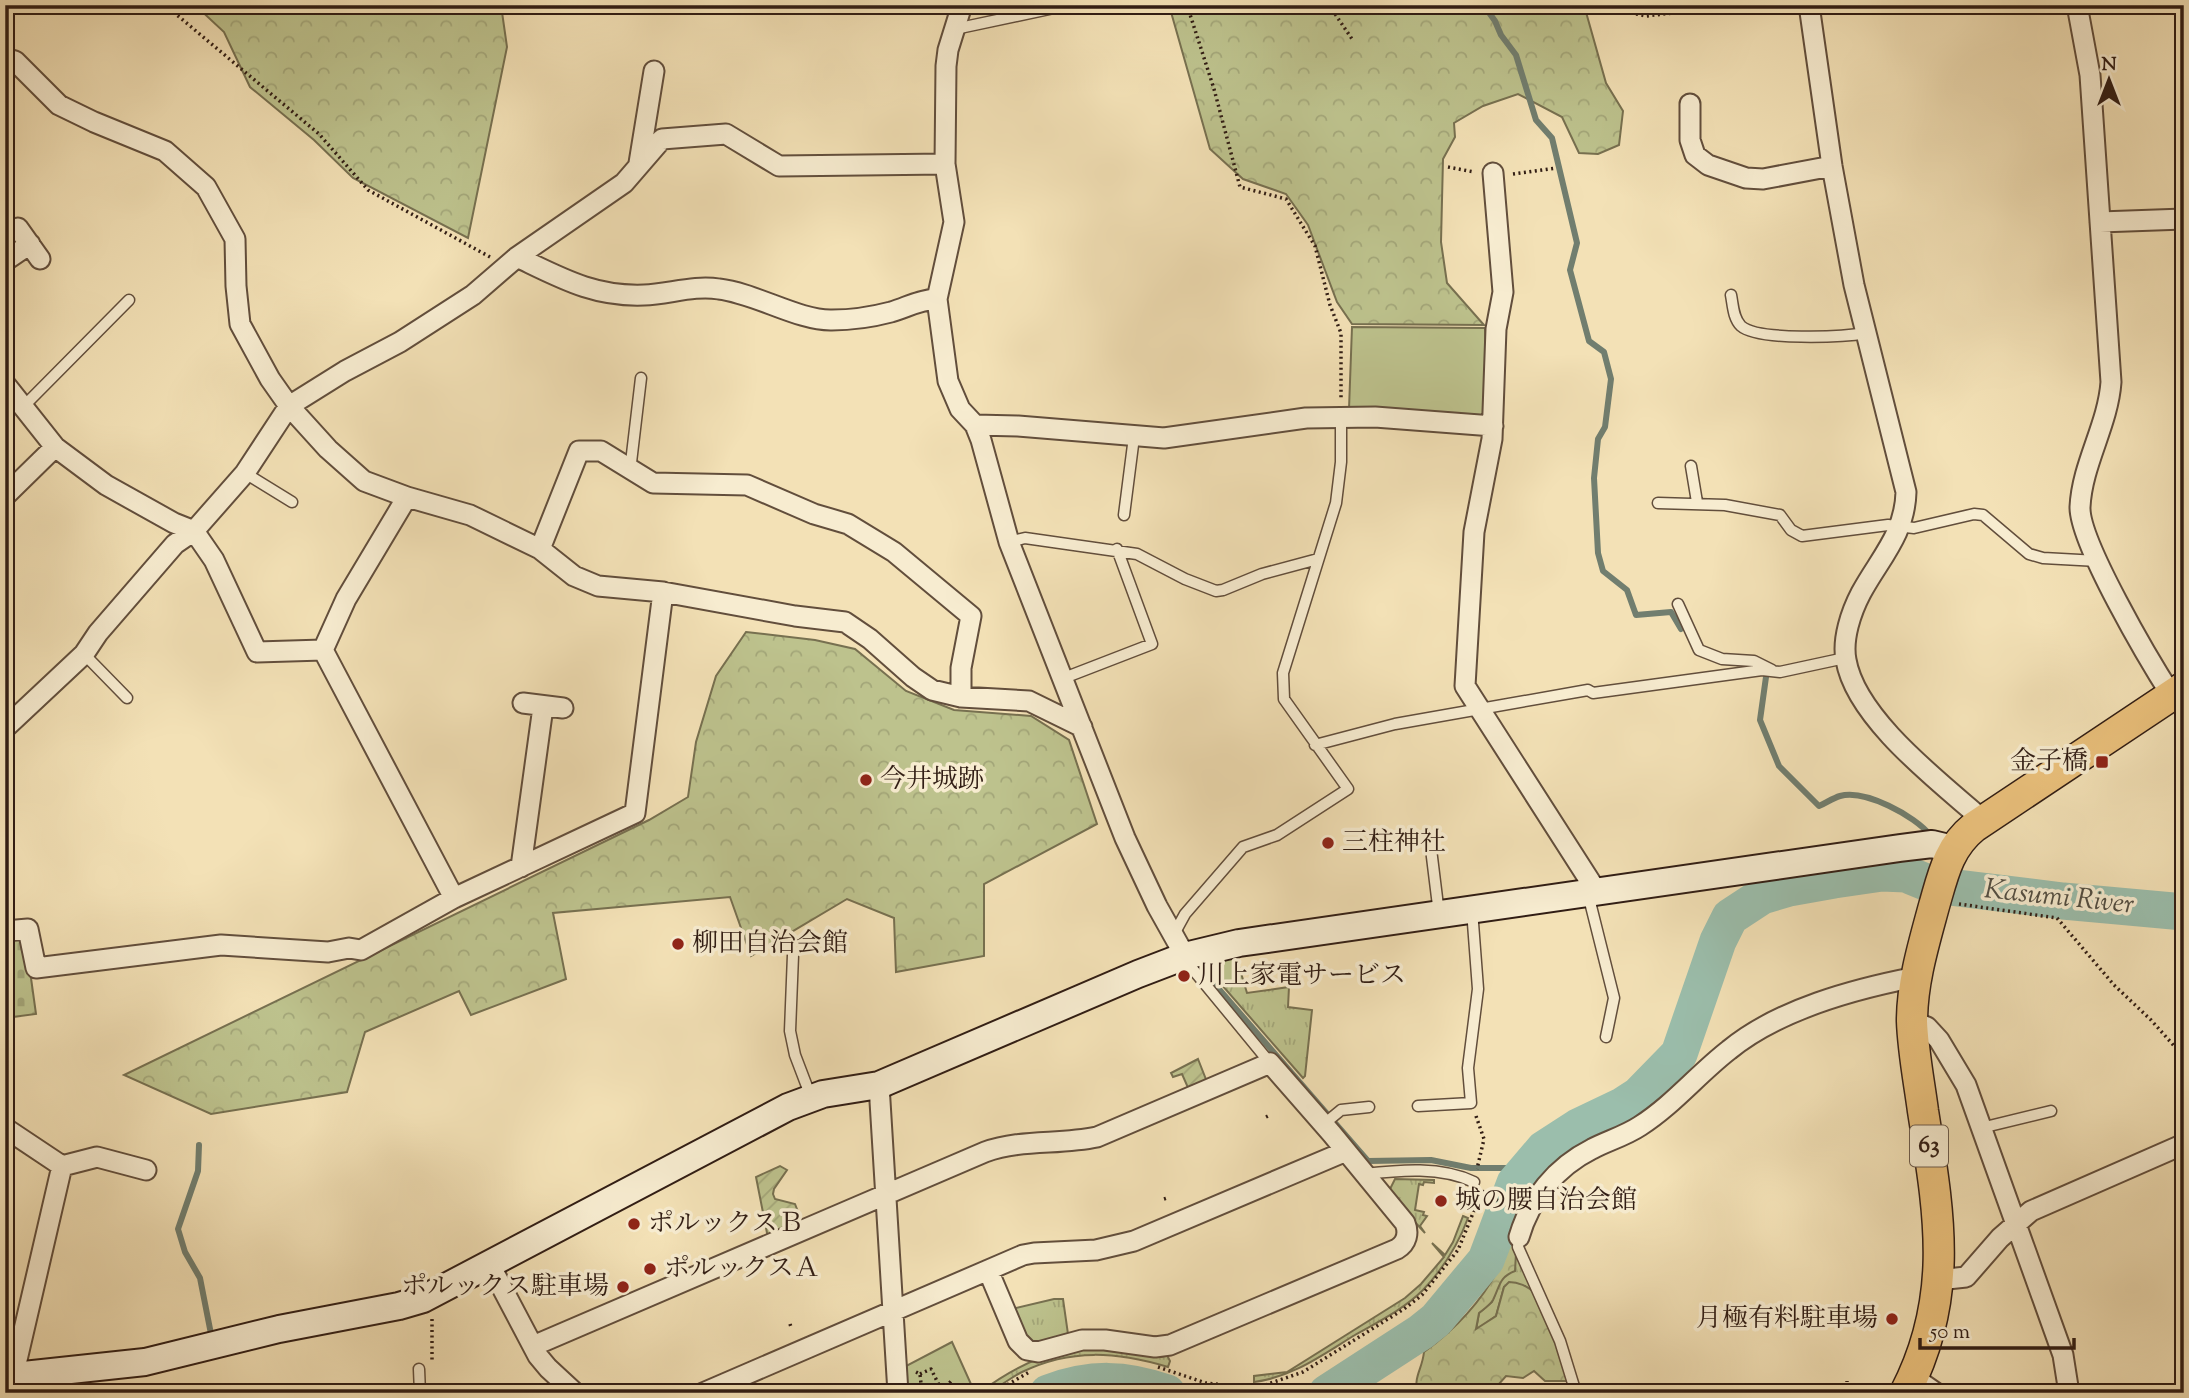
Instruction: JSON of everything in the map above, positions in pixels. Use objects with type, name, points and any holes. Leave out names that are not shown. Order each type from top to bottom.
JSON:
[{"type":"main road","name":"63","points":[[1918,1388],[1938,1280],[1938,1223],[1912,1021],[1916,977],[1943,879],[1967,832],[2178,691]]},
{"type":"street","points":[[1809,5],[1832,166],[1854,285],[1906,492],[1901,526],[1853,610],[1844,645],[1845,658],[1855,688],[1882,726],[1927,774],[1983,820]]},
{"type":"street","points":[[2077,5],[2090,75],[2110,342],[2110,401],[2088,472],[2080,506],[2081,520],[2098,561],[2178,691]]},
{"type":"street","points":[[962,6],[948,50],[946,66],[945,164],[954,222],[937,299],[948,381],[960,409],[975,425],[1009,542],[1125,838],[1179,945]]},
{"type":"street","points":[[5,58],[15,61],[59,105],[165,151],[206,187],[235,239],[240,324],[270,379],[289,406],[328,449],[364,481],[407,497],[470,515],[540,549],[574,576],[598,586],[663,592],[795,616],[845,622],[932,690],[961,697],[1029,701],[1082,727]]},
{"type":"street","points":[[639,164],[654,71]]},
{"type":"street","points":[[1690,104],[1690,140],[1695,155],[1708,165],[1746,177],[1763,179],[1832,166]]},
{"type":"street","points":[[5,728],[84,654],[98,633],[175,544],[194,531],[245,472],[289,406],[345,371],[400,342],[463,301],[512,262],[624,183],[662,139],[726,134],[779,166],[945,164]]},
{"type":"street","points":[[1493,173],[1503,292],[1496,329],[1493,426],[1474,533],[1465,686],[1592,892]]},
{"type":"street","points":[[2100,222],[2184,219]]},
{"type":"street","points":[[5,261],[29,244]]},
{"type":"street","points":[[512,262],[604,293],[644,295],[716,288],[743,293],[829,321],[881,314],[919,300],[937,299]]},
{"type":"street","points":[[5,384],[55,447],[106,485],[174,523],[194,531],[214,560],[257,652],[323,650]]},
{"type":"street","points":[[975,425],[1164,438],[1306,418],[1414,419],[1493,426]]},
{"type":"street","points":[[5,496],[55,447]]},
{"type":"street","points":[[540,549],[579,451],[601,451],[653,483],[747,485],[814,514],[848,524],[894,552],[971,616],[961,668],[961,697]]},
{"type":"street","points":[[323,650],[346,598],[407,497]]},
{"type":"street","points":[[5,931],[28,929],[36,968],[221,945],[328,952],[349,948],[361,950],[454,898],[635,813],[663,592]]},
{"type":"street","points":[[323,650],[454,898]]},
{"type":"street","points":[[521,867],[553,707],[523,703]]},
{"type":"street","points":[[62,1166],[9,1377],[145,1362],[279,1329],[405,1305],[427,1297],[761,1120],[812,1097],[879,1085],[1138,974],[1179,945],[1239,943],[1922,845],[1943,845],[1943,879]]},
{"type":"street","points":[[1519,1237],[1531,1205],[1558,1172],[1587,1151],[1637,1128],[1659,1113],[1728,1050],[1753,1032],[1811,1006],[1916,977]]},
{"type":"street","points":[[1912,1021],[1927,1027],[1947,1052],[1966,1085],[2063,1355],[2070,1393]]},
{"type":"street","points":[[533,1346],[996,1147],[1024,1143],[1071,1142],[1097,1137],[1270,1063],[1330,1119],[1344,1152],[1405,1223],[1407,1238],[1402,1246],[1170,1345],[1155,1348],[1105,1340],[1082,1340],[1038,1352],[1027,1350],[1018,1341],[988,1270]]},
{"type":"street","points":[[879,1085],[898,1393]]},
{"type":"street","points":[[5,1128],[62,1166],[97,1157],[146,1170]]},
{"type":"street","points":[[1938,1280],[1966,1277],[2014,1224],[2031,1210],[2184,1144]]},
{"type":"street","points":[[703,1393],[988,1270],[1034,1253],[1075,1252],[1135,1241],[1344,1152]]},
{"type":"street","points":[[490,1265],[533,1346],[548,1368],[575,1393]]},
{"type":"lane","points":[[955,29],[1068,5]]},
{"type":"lane","points":[[859,7],[962,6]]},
{"type":"lane","points":[[1731,295],[1735,318],[1746,329],[1806,337],[1866,333]]},
{"type":"lane","points":[[24,406],[128,300]]},
{"type":"lane","points":[[630,471],[641,378]]},
{"type":"lane","points":[[1270,1063],[1191,967],[1179,945],[1185,914],[1243,847],[1277,835],[1348,789],[1284,699],[1283,673],[1336,503],[1341,462],[1341,418]]},
{"type":"lane","points":[[1124,515],[1135,437]]},
{"type":"lane","points":[[1691,466],[1697,502]]},
{"type":"lane","points":[[245,472],[292,502]]},
{"type":"lane","points":[[1658,503],[1697,502],[1742,506],[1780,515],[1791,530],[1802,536],[1888,525],[1914,528],[1974,514],[1983,515],[2029,554],[2043,558],[2098,561]]},
{"type":"lane","points":[[1009,542],[1025,538],[1117,549],[1137,554],[1185,579],[1216,591],[1262,573],[1318,559]]},
{"type":"lane","points":[[1064,678],[1152,644],[1117,549]]},
{"type":"lane","points":[[1678,604],[1699,650],[1722,659],[1754,661],[1780,673],[1845,658]]},
{"type":"lane","points":[[84,654],[127,698]]},
{"type":"lane","points":[[1315,745],[1395,724],[1588,690],[1593,693],[1773,671]]},
{"type":"lane","points":[[1431,849],[1439,914]]},
{"type":"lane","points":[[1592,892],[1614,998],[1606,1037]]},
{"type":"lane","points":[[1418,1106],[1471,1103],[1468,1068],[1479,989],[1472,909]]},
{"type":"lane","points":[[793,955],[790,1017],[792,1043],[812,1097]]},
{"type":"lane","points":[[1330,1119],[1341,1110],[1370,1107]]},
{"type":"lane","points":[[1980,1128],[2051,1111]]},
{"type":"lane","points":[[1364,1174],[1434,1171],[1475,1178]]},
{"type":"lane","points":[[1519,1237],[1518,1248],[1560,1341],[1576,1393]]},
{"type":"lane","points":[[419,1371],[420,1393]]},
{"type":"path","points":[[165,5],[319,134],[368,190],[512,262]]},
{"type":"path","points":[[1187,5],[1214,89],[1240,187],[1286,200],[1315,246],[1341,332],[1341,418]]},
{"type":"path","points":[[1329,5],[1352,39]]},
{"type":"path","points":[[1594,5],[1646,16],[1745,5]]},
{"type":"path","points":[[1943,879],[2057,918],[2114,985],[2151,1020],[2184,1057]]},
{"type":"path","points":[[1471,1103],[1483,1135],[1475,1178]]},
{"type":"path","points":[[1156,1366],[1206,1383],[1233,1386],[1265,1385],[1303,1372],[1404,1309],[1431,1286],[1462,1242],[1482,1191]]},
{"type":"path","points":[[1487,1195],[1521,1213]]},
{"type":"path","points":[[419,1371],[429,1368],[432,1363],[431,1307],[427,1297]]},
{"type":"path","points":[[993,1393],[1037,1368]]},
{"type":"path","points":[[920,1374],[932,1369],[942,1392],[953,1379]]},
{"type":"path","points":[[1847,1381],[1847,1393]]},
{"type":"green space","points":[[195,5],[501,5],[507,47],[468,238],[353,178],[314,140],[250,87],[224,32]]},
{"type":"green space","points":[[1169,5],[1584,5],[1606,83],[1623,111],[1619,145],[1598,154],[1579,153],[1562,117],[1518,94],[1483,106],[1454,123],[1455,137],[1443,159],[1441,242],[1447,283],[1484,325],[1352,324],[1337,302],[1308,225],[1286,194],[1243,179],[1210,149]]},
{"type":"green space","points":[[1352,327],[1485,328],[1487,412],[1479,417],[1349,409]]},
{"type":"green space","points":[[746,632],[815,640],[855,649],[906,691],[954,710],[1031,716],[1069,740],[1097,824],[984,884],[984,956],[896,972],[894,918],[847,899],[751,956],[730,897],[553,913],[566,979],[471,1015],[459,991],[365,1032],[347,1092],[211,1114],[124,1075],[649,820],[688,797],[696,742],[716,676]]},
{"type":"green space","points":[[25,935],[36,1014],[5,1018],[5,938]]},
{"type":"green space","points":[[1235,953],[1247,993],[1289,987],[1288,1007],[1312,1010],[1303,1078],[1201,961]]},
{"type":"green space","points":[[1198,1059],[1207,1082],[1189,1090],[1182,1074],[1173,1077],[1171,1073]]},
{"type":"green space","points":[[780,1166],[787,1170],[773,1194],[775,1199],[795,1204],[800,1217],[798,1224],[768,1238],[756,1177]]},
{"type":"green space","points":[[1395,1179],[1434,1180],[1434,1183],[1419,1184],[1415,1210],[1424,1212],[1423,1215],[1427,1216],[1420,1226],[1425,1233],[1388,1193]]},
{"type":"green space","points":[[1463,1216],[1468,1218],[1449,1256],[1430,1282],[1408,1303],[1307,1364],[1282,1375],[1254,1382],[1254,1376],[1287,1372],[1405,1298],[1444,1257],[1432,1243],[1445,1255]]},
{"type":"green space","points":[[1511,1241],[1516,1253],[1515,1271],[1503,1279],[1492,1302],[1479,1313],[1476,1329],[1496,1316],[1504,1287],[1509,1282],[1526,1286],[1534,1293],[1544,1311],[1568,1381],[1545,1381],[1534,1371],[1523,1378],[1506,1376],[1491,1393],[1417,1393],[1424,1352],[1465,1317],[1487,1289]]},
{"type":"green space","points":[[1516,1253],[1533,1291],[1525,1286],[1504,1287],[1496,1316],[1476,1330],[1479,1313],[1492,1302]]},
{"type":"green space","points":[[1063,1299],[1068,1334],[1039,1344],[1025,1339],[1012,1309]]},
{"type":"green space","points":[[952,1342],[975,1393],[907,1393],[906,1366]]},
{"type":"green space","points":[[1110,1348],[1161,1357],[1167,1355],[1170,1361],[1168,1367],[1112,1356],[1058,1359],[1040,1364],[990,1391],[979,1393],[1009,1373],[1042,1357],[1071,1350]]},
{"type":"waterway","points":[[1480,5],[1485,7],[1516,55],[1536,120],[1552,138],[1577,243],[1570,270],[1589,341],[1604,352],[1611,379],[1605,427],[1598,439],[1594,478],[1598,553],[1603,571],[1627,590],[1636,615],[1671,612],[1681,629]]},
{"type":"waterway","points":[[1766,677],[1760,720],[1779,766],[1819,806],[1840,796],[1863,796],[1902,812],[1930,835]]},
{"type":"waterway","name":"Kasumi River","points":[[1327,1393],[1436,1320],[1486,1260],[1515,1183],[1544,1149],[1578,1127],[1639,1095],[1679,1054],[1718,941],[1730,917],[1762,896],[1789,888],[1882,873],[1906,874],[1933,885],[2184,912]]},
{"type":"waterway","points":[[1198,965],[1368,1161],[1431,1160],[1471,1168],[1510,1168],[1525,1172]]},
{"type":"waterway","points":[[199,1145],[198,1171],[178,1229],[185,1252],[200,1278],[211,1334]]},
{"type":"waterway","points":[[1048,1393],[1079,1384],[1108,1381],[1137,1384],[1167,1393]]},
{"type":"place","name":"金子橋","points":[[2102,762]]},
{"type":"place","name":"今井城跡","points":[[866,780]]},
{"type":"place","name":"三柱神社","points":[[1328,843]]},
{"type":"place","name":"柳田自治会館","points":[[678,944]]},
{"type":"place","name":"川上家電サービス","points":[[1184,976]]},
{"type":"place","name":"城の腰自治会館","points":[[1441,1201]]},
{"type":"place","name":"ポルックスＢ","points":[[634,1224]]},
{"type":"place","name":"ポルックスＡ","points":[[650,1269]]},
{"type":"place","name":"ポルックス駐車場","points":[[623,1287]]},
{"type":"place","name":"月極有料駐車場","points":[[1892,1319]]}]
